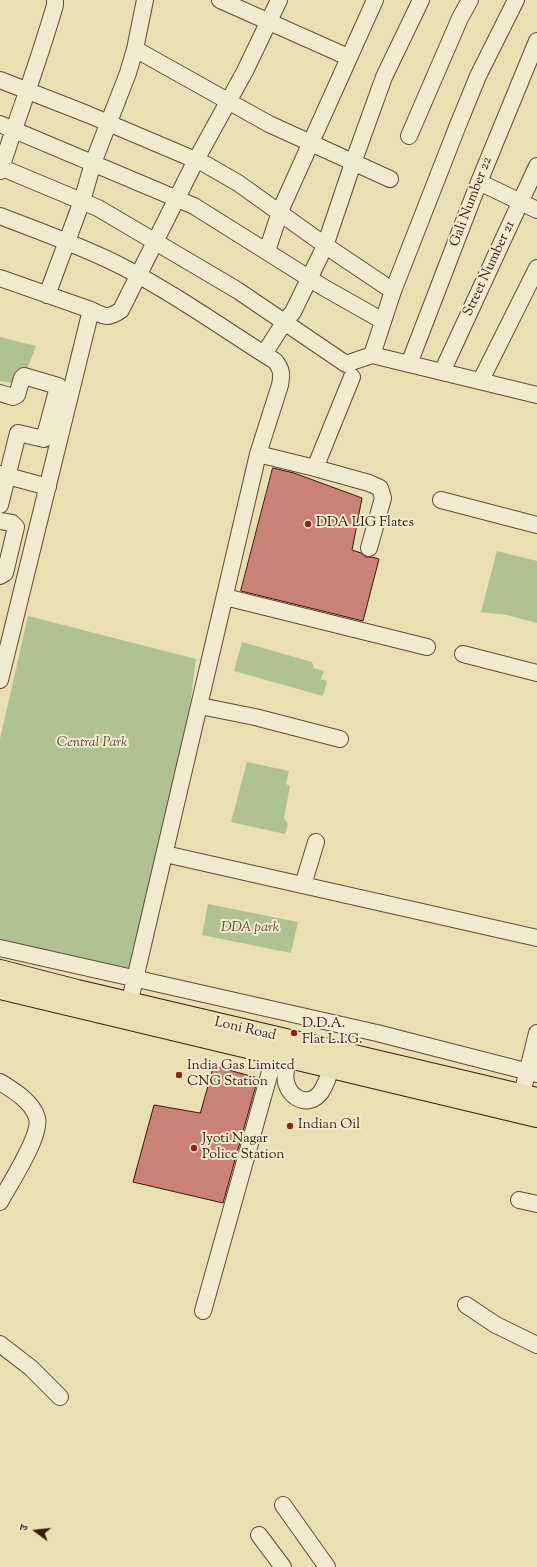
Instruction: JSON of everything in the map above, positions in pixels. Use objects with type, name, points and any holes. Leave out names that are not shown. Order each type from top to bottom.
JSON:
[{"type":"highway","name":"Loni Road","points":[[0,971],[128,1011],[282,1056],[333,1059]]},
{"type":"highway","name":"Loni Road","points":[[0,988],[128,1011],[528,1106]]},
{"type":"street","points":[[55,0],[55,5],[44,44],[27,91],[6,127],[0,169],[98,208],[237,290],[285,321],[346,364],[372,354],[537,395]]},
{"type":"street","points":[[47,295],[82,201],[93,163],[128,73],[135,49],[145,0]]},
{"type":"street","points":[[220,0],[348,58]]},
{"type":"street","points":[[0,278],[102,315],[112,316],[121,310],[196,160],[228,100],[245,72],[279,0]]},
{"type":"street","points":[[267,250],[280,213],[375,0]]},
{"type":"street","points":[[264,354],[285,321],[293,312],[325,246],[384,78],[421,0]]},
{"type":"street","points":[[409,136],[460,18],[470,0]]},
{"type":"street","points":[[372,354],[393,291],[478,76],[516,0]]},
{"type":"street","name":"Gali Number 22","points":[[409,364],[479,182],[537,41]]},
{"type":"street","points":[[135,49],[269,124],[390,179]]},
{"type":"street","points":[[0,80],[109,123],[196,160],[238,183],[325,246],[393,291]]},
{"type":"street","points":[[6,127],[194,206],[267,250],[310,279],[382,321]]},
{"type":"street","name":"Street Number 21","points":[[442,372],[537,166]]},
{"type":"street","points":[[479,182],[537,210]]},
{"type":"street","points":[[0,216],[67,241],[121,266],[162,289],[275,361],[280,367],[282,376],[258,454],[128,1011]]},
{"type":"street","points":[[481,380],[537,268]]},
{"type":"street","points":[[0,680],[91,310]]},
{"type":"street","points":[[0,393],[13,397],[17,396],[22,378],[24,376],[58,386],[45,438],[42,439],[18,433],[4,474],[0,505]]},
{"type":"street","points":[[315,468],[352,377]]},
{"type":"street","points":[[258,454],[369,483],[380,488],[383,498],[369,548]]},
{"type":"street","points":[[4,474],[48,487]]},
{"type":"street","points":[[441,500],[537,525]]},
{"type":"street","points":[[0,521],[12,523],[16,526],[5,572],[0,576]]},
{"type":"street","points":[[225,597],[427,647]]},
{"type":"street","points":[[463,654],[537,673]]},
{"type":"street","points":[[200,706],[256,717],[340,740]]},
{"type":"street","points":[[303,885],[316,842]]},
{"type":"street","points":[[165,854],[537,938]]},
{"type":"street","points":[[0,948],[377,1033],[532,1073]]},
{"type":"street","points":[[528,1106],[537,1034]]},
{"type":"street","points":[[282,1056],[286,1082],[291,1093],[297,1099],[305,1101],[320,1094],[325,1085],[333,1059]]},
{"type":"street","points":[[203,1311],[282,1056]]},
{"type":"street","points":[[0,1082],[27,1102],[38,1119],[33,1144],[0,1202]]},
{"type":"street","points":[[519,1200],[537,1204]]},
{"type":"street","points":[[466,1304],[496,1325],[536,1343]]},
{"type":"street","points":[[0,1344],[31,1368],[60,1397]]},
{"type":"street","points":[[283,1505],[327,1567]]},
{"type":"street","points":[[259,1535],[283,1567]]},
{"type":"green space","points":[[0,337],[36,346],[27,369],[23,385],[0,381]]},
{"type":"green space","points":[[497,551],[537,561],[537,623],[507,615],[481,612]]},
{"type":"green space","name":"Central Park","points":[[28,616],[196,659],[185,744],[143,923],[131,958],[129,971],[0,941],[0,739]]},
{"type":"green space","points":[[242,642],[312,662],[314,668],[324,671],[321,679],[327,681],[323,696],[234,671]]},
{"type":"green space","points":[[247,762],[289,771],[286,784],[290,786],[284,818],[288,824],[285,834],[231,822]]},
{"type":"green space","name":"DDA park","points":[[208,904],[298,922],[291,953],[202,935]]},
{"type":"building","name":"DDA LIG Flates","points":[[273,468],[294,473],[362,498],[352,550],[361,553],[366,557],[379,559],[363,621],[241,591]]},
{"type":"building","name":"Jyoti Nagar Police Station","points":[[214,1066],[258,1078],[223,1203],[133,1182],[154,1105],[200,1113]]},
{"type":"place","name":"DDA LIG Flates","points":[[308,524]]},
{"type":"place","name":"D.D.A. Flat L.I.G.","points":[[294,1033]]},
{"type":"place","name":"India Gas Limited CNG Station","points":[[179,1075]]},
{"type":"place","name":"Indian Oil","points":[[290,1126]]},
{"type":"place","name":"Jyoti Nagar Police Station","points":[[194,1148]]}]
